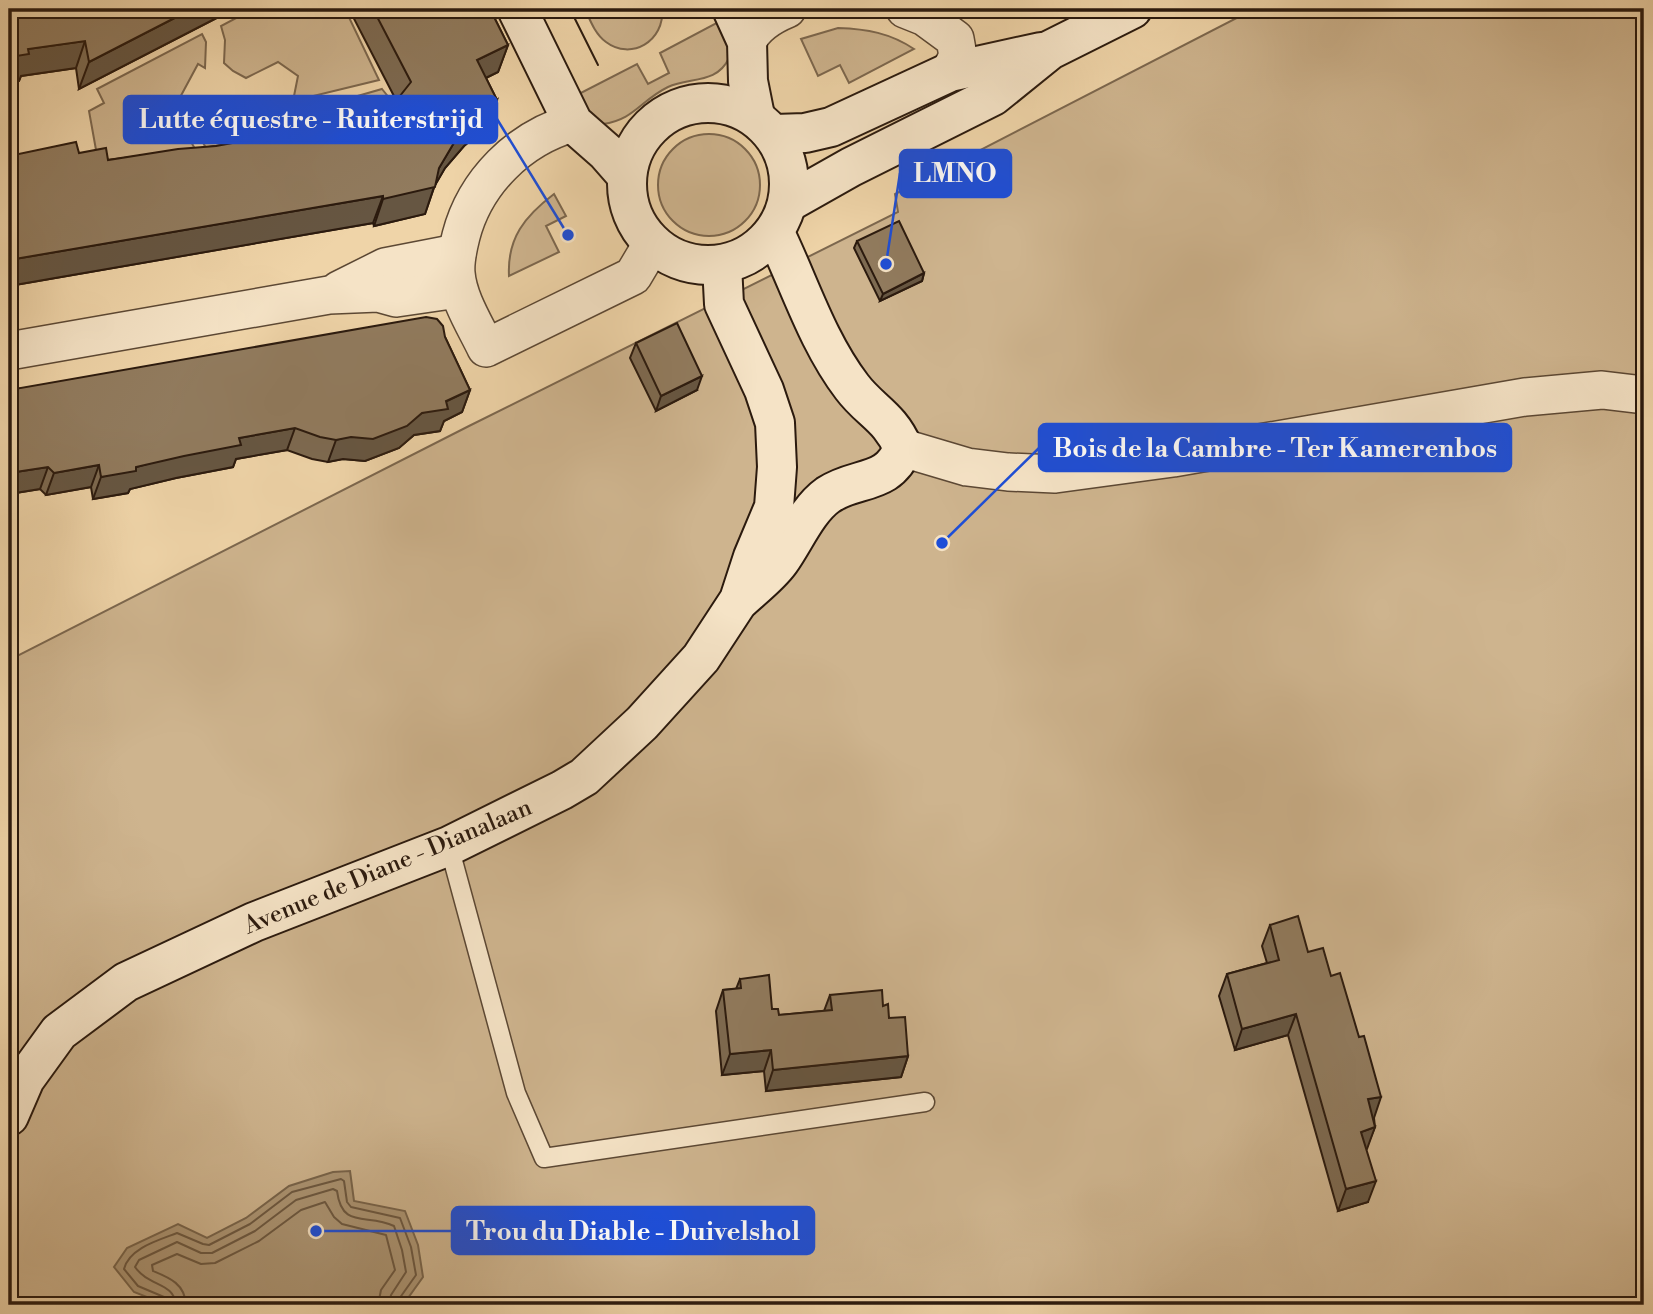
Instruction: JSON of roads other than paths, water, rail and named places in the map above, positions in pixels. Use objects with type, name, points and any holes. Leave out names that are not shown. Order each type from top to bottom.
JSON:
[{"type":"street","points":[[517,9],[573,123],[606,152],[626,176]]},
{"type":"street","points":[[787,9],[753,30],[740,25],[748,81],[765,125],[790,167],[782,218],[821,340],[853,389],[896,431],[903,448]]},
{"type":"street","points":[[905,9],[925,17],[955,39],[958,56],[950,72]]},
{"type":"street","points":[[1050,50],[950,72],[831,127],[805,134],[765,125],[730,104],[702,102],[674,109],[651,125],[634,148],[626,176],[628,201],[637,224],[652,244],[670,256],[691,264],[722,265],[751,254],[782,218],[851,167],[993,96],[1050,50],[1132,9]]},
{"type":"street","points":[[573,123],[543,134],[492,174],[467,214],[455,271],[458,289],[486,348],[633,276],[652,244]]},
{"type":"street","points":[[329,295],[385,267],[457,253]]},
{"type":"street","name":"Avenue de Diane - Dianalaan","points":[[9,1116],[25,1079],[59,1032],[126,982],[254,922],[449,846],[528,809],[584,777],[642,723],[701,658],[740,600],[752,556],[774,508],[777,467],[775,423],[764,390],[724,304],[722,265]]},
{"type":"street","points":[[9,351],[329,295],[378,293],[396,298],[458,289]]},
{"type":"street","points":[[903,448],[967,467],[1055,474],[1173,458],[1525,397],[1602,390],[1644,395]]},
{"type":"street","points":[[740,600],[778,564],[812,513],[828,496],[846,486],[870,480],[892,468],[903,448]]},
{"type":"lane","points":[[449,846],[516,1093],[544,1157],[925,1102]]},
{"type":"water","points":[[350,1171],[354,1201],[405,1211],[418,1245],[423,1277],[403,1305],[167,1305],[134,1292],[114,1267],[127,1248],[178,1224],[207,1238],[246,1218],[289,1186],[333,1172]]},
{"type":"tram line","points":[[570,9],[598,65]]},
{"type":"place","name":"Lutte équestre - Ruiterstrijd","points":[[568,235]]},
{"type":"place","name":"LMNO","points":[[886,264]]},
{"type":"place","name":"Bois de la Cambre - Ter Kamerenbos","points":[[942,543]]},
{"type":"place","name":"Trou du Diable - Duivelshol","points":[[316,1231]]}]
